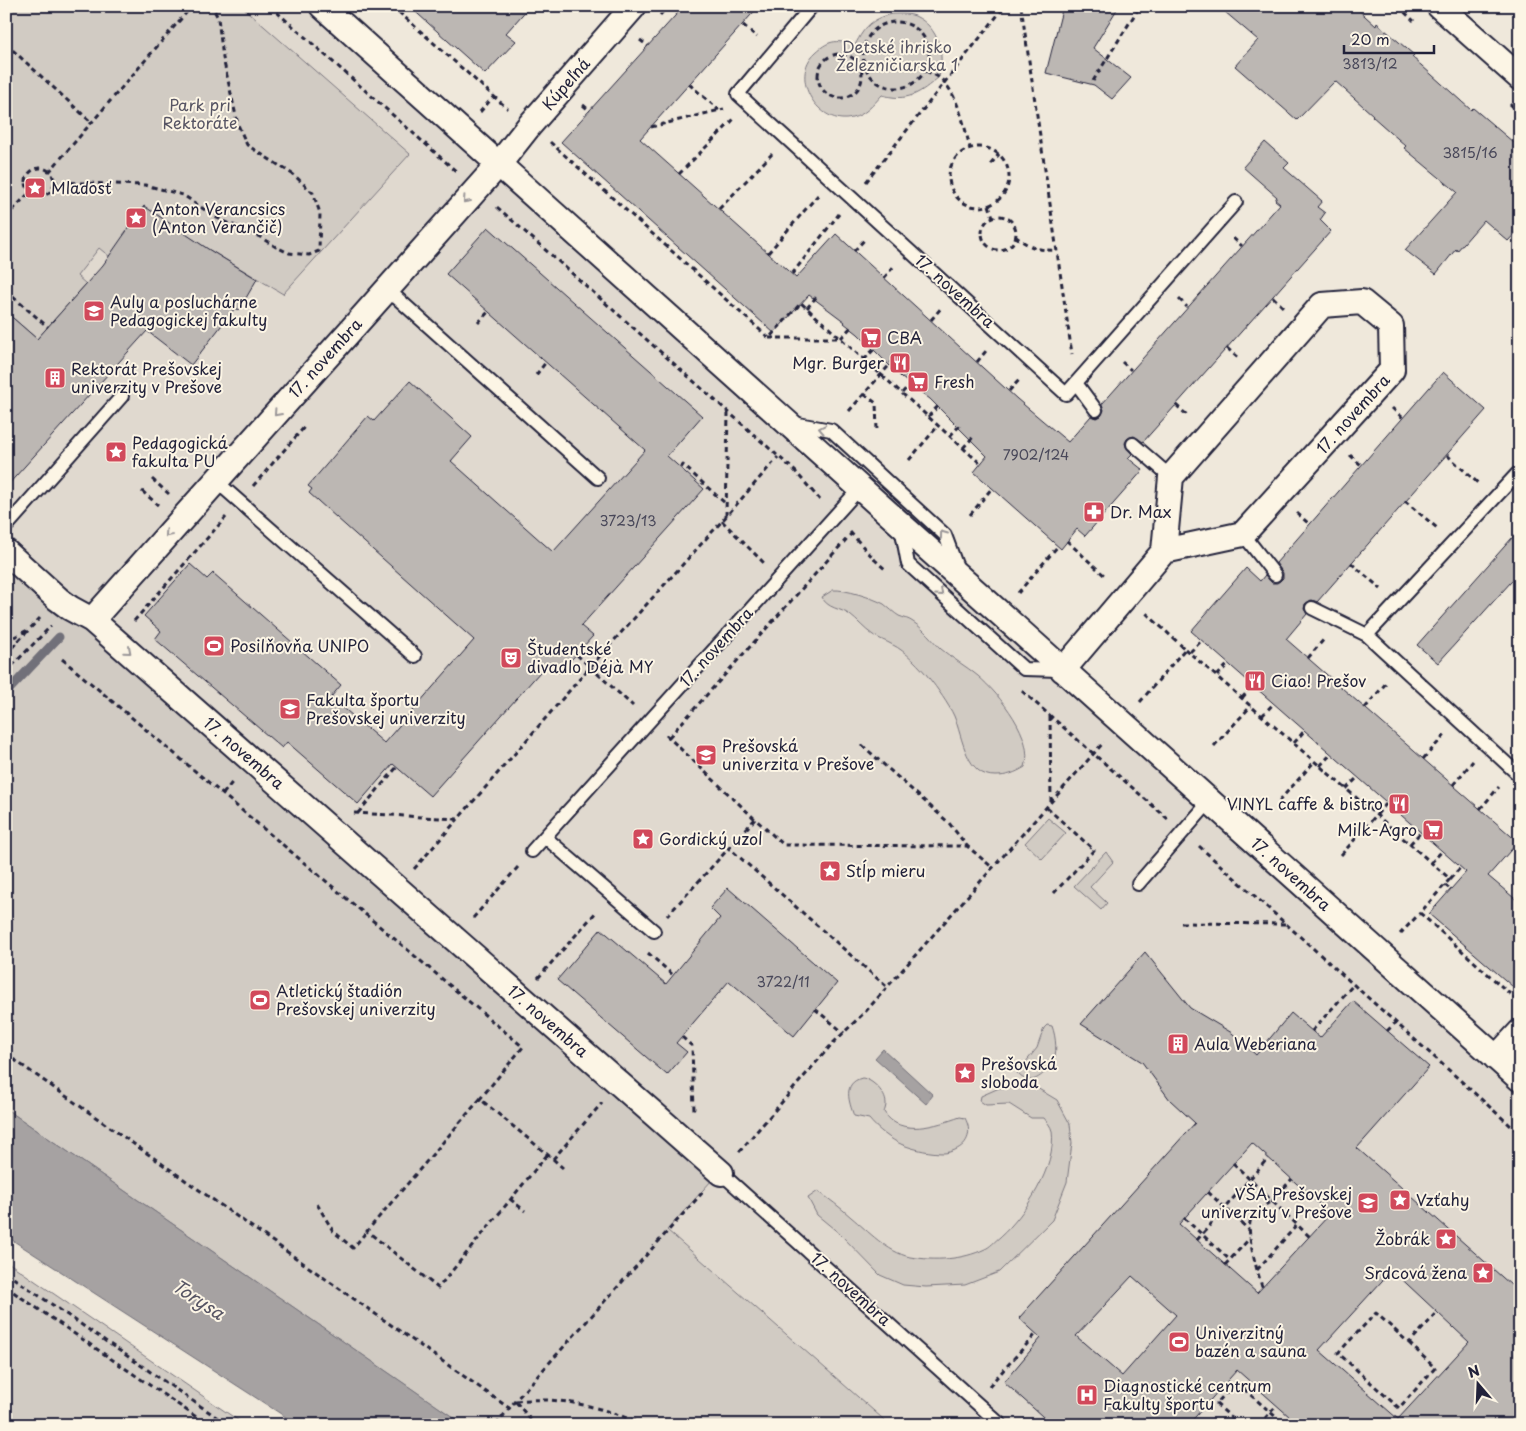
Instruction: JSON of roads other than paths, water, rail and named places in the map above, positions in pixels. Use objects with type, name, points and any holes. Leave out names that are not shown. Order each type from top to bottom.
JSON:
[{"type":"street","name":"17. novembra","points":[[322,6],[1520,1078]]},
{"type":"street","name":"Kúpeľná","points":[[499,164],[529,126],[634,6]]},
{"type":"street","points":[[1438,6],[1520,78]]},
{"type":"street","name":"17. novembra","points":[[92,620],[499,164]]},
{"type":"street","name":"17. novembra","points":[[1171,477],[1322,305],[1362,302],[1391,326],[1392,370],[1243,534]]},
{"type":"street","points":[[1063,670],[1164,551],[1171,477]]},
{"type":"street","points":[[1164,551],[1243,534]]},
{"type":"street","name":"17. novembra","points":[[6,552],[64,603],[92,620],[721,1172]]},
{"type":"street","points":[[1496,1058],[1520,1032]]},
{"type":"lane","name":"17. novembra","points":[[812,6],[738,94],[1066,394],[1076,383]]},
{"type":"lane","points":[[1096,410],[1076,383],[1236,202]]},
{"type":"lane","points":[[387,289],[598,478]]},
{"type":"lane","points":[[6,527],[122,396]]},
{"type":"lane","points":[[786,422],[831,430],[945,535],[961,579]]},
{"type":"lane","points":[[1133,444],[1171,477]]},
{"type":"lane","points":[[1367,635],[1518,474]]},
{"type":"lane","points":[[216,481],[414,656]]},
{"type":"lane","name":"17. novembra","points":[[532,850],[860,488]]},
{"type":"lane","points":[[901,524],[908,564],[1024,669],[1063,670]]},
{"type":"lane","points":[[1243,534],[1275,575]]},
{"type":"lane","points":[[1312,608],[1367,635],[1517,773]]},
{"type":"lane","points":[[1138,884],[1210,801]]},
{"type":"lane","points":[[545,837],[654,931]]},
{"type":"lane","name":"17. novembra","points":[[721,1172],[1002,1425]]},
{"type":"water","points":[[883,1049],[933,1095],[926,1104],[875,1058]]},
{"type":"water","name":"Torysa","points":[[6,1109],[464,1425],[298,1425],[6,1236]]},
{"type":"waterway","points":[[6,693],[59,637]]},
{"type":"place","name":"Mladosť","points":[[35,188]]},
{"type":"place","name":"Anton Verancsics (Anton Verančič)","points":[[136,218]]},
{"type":"place","name":"Auly a posluchárne Pedagogickej fakulty","points":[[94,311]]},
{"type":"place","name":"CBA","points":[[871,338]]},
{"type":"place","name":"Mgr. Burger","points":[[900,363]]},
{"type":"place","name":"Rektorát Prešovskej univerzity v Prešove","points":[[55,378]]},
{"type":"place","name":"Fresh","points":[[918,382]]},
{"type":"place","name":"Pedagogická fakulta PU","points":[[116,452]]},
{"type":"place","name":"Dr. Max","points":[[1094,512]]},
{"type":"place","name":"Posilňovňa UNIPO","points":[[214,646]]},
{"type":"place","name":"Študentské divadlo Déjà MY","points":[[511,658]]},
{"type":"place","name":"Ciao! Prešov","points":[[1255,681]]},
{"type":"place","name":"Fakulta športu Prešovskej univerzity","points":[[290,709]]},
{"type":"place","name":"Prešovská univerzita v Prešove","points":[[706,755]]},
{"type":"place","name":"VINYL caffe & bistro","points":[[1399,804]]},
{"type":"place","name":"Milk-Agro","points":[[1433,830]]},
{"type":"place","name":"Gordický uzol","points":[[643,839]]},
{"type":"place","name":"Stĺp mieru","points":[[830,871]]},
{"type":"place","name":"Atletický štadión Prešovskej univerzity","points":[[260,1000]]},
{"type":"place","name":"Aula Weberiana","points":[[1178,1044]]},
{"type":"place","name":"Prešovská sloboda","points":[[965,1073]]},
{"type":"place","name":"Vzťahy","points":[[1400,1200]]},
{"type":"place","name":"VŠA Prešovskej univerzity v Prešove","points":[[1368,1203]]},
{"type":"place","name":"Žobrák","points":[[1446,1239]]},
{"type":"place","name":"Srdcová žena","points":[[1483,1273]]},
{"type":"place","name":"Univerzitný bazén a sauna","points":[[1179,1342]]},
{"type":"place","name":"Diagnostické centrum Fakulty športu","points":[[1087,1395]]},
{"type":"park label","name":"Detské ihrisko Železničiarska 1","points":[[897,56]]},
{"type":"park label","name":"Park pri Rektoráte","points":[[200,114]]}]
